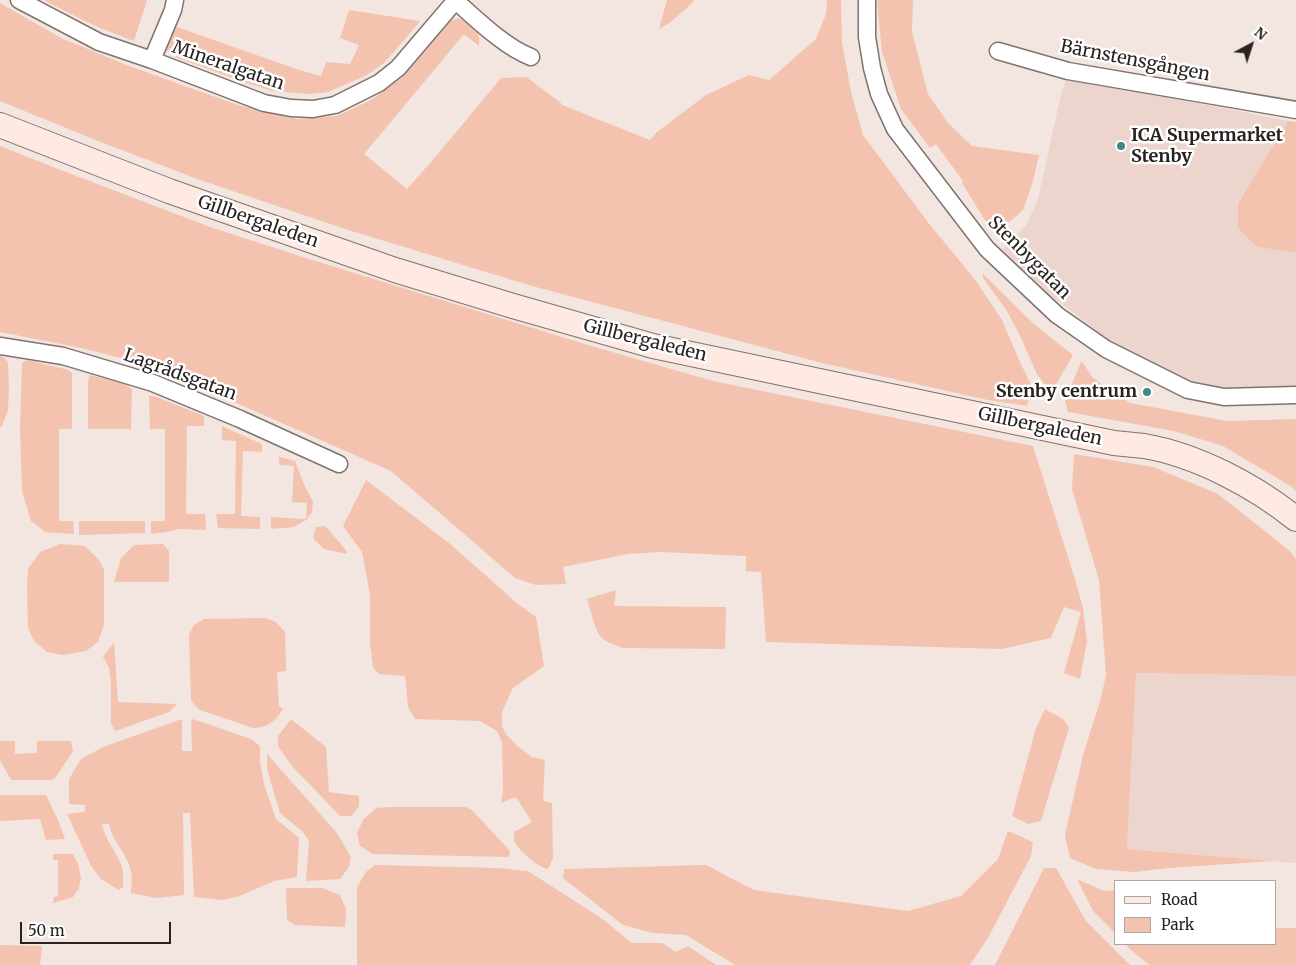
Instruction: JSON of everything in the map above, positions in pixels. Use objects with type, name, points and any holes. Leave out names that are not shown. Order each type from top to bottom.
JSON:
[{"type":"main road","name":"Gillbergaleden","points":[[0,125],[169,191],[395,270],[653,346],[1114,443],[1145,446],[1172,453],[1224,474],[1276,503],[1296,519]]},
{"type":"street","name":"Mineralgatan","points":[[19,0],[99,42],[264,103],[291,108],[313,109],[335,105],[379,83],[398,68],[456,1]]},
{"type":"street","points":[[152,60],[173,10],[175,0]]},
{"type":"street","name":"Stenbygatan","points":[[867,0],[867,37],[872,68],[878,94],[895,129],[987,249],[1057,315],[1106,349],[1188,390],[1224,396],[1296,395]]},
{"type":"street","points":[[456,1],[492,32],[523,54],[531,57]]},
{"type":"street","name":"Bärnstensgången","points":[[998,51],[1068,71],[1296,110]]},
{"type":"street","name":"Lagrådsgatan","points":[[0,346],[63,356],[153,383],[240,419],[339,464]]},
{"type":"shaded area","points":[[1067,77],[1288,121],[1238,202],[1238,228],[1257,247],[1296,253],[1296,392],[1250,393],[1189,382],[1116,346],[1048,293],[1002,249],[1027,224],[1038,199],[1062,90]]},
{"type":"shaded area","points":[[1136,673],[1296,676],[1296,863],[1127,849]]},
{"type":"green space","points":[[44,0],[147,0],[134,41],[66,12]]},
{"type":"green space","points":[[667,0],[694,0],[672,21],[659,29]]},
{"type":"green space","points":[[827,0],[841,0],[842,43],[851,92],[863,135],[930,225],[974,278],[1002,320],[1032,387],[1027,406],[988,400],[822,363],[532,286],[345,229],[200,180],[0,101],[0,3],[61,38],[129,66],[238,105],[297,119],[337,116],[371,100],[403,77],[448,22],[459,18],[469,23],[478,31],[479,46],[464,34],[364,154],[407,189],[501,78],[526,77],[562,105],[650,140],[657,132],[706,95],[749,75],[769,80],[816,39],[826,14]]},
{"type":"green space","points":[[913,0],[912,32],[928,94],[948,123],[972,146],[1039,155],[1033,181],[1023,210],[999,231],[984,219],[962,183],[963,181],[936,144],[930,148],[901,109],[882,52],[877,1]]},
{"type":"green space","points":[[349,10],[420,21],[384,63],[367,75],[328,92],[310,94],[273,91],[178,58],[167,51],[166,39],[174,26],[321,76],[326,62],[350,64],[359,45],[340,38]]},
{"type":"green space","points":[[1288,121],[1296,122],[1296,253],[1257,247],[1238,228],[1238,203]]},
{"type":"green space","points":[[0,146],[210,227],[588,345],[713,381],[1033,446],[1083,608],[1087,641],[1080,679],[1064,673],[1081,612],[1064,607],[1051,638],[1001,649],[766,642],[761,572],[746,571],[746,556],[661,552],[628,554],[563,567],[566,584],[536,585],[515,578],[391,471],[159,368],[86,349],[0,332]]},
{"type":"green space","points":[[983,274],[1035,325],[1073,355],[1051,393],[1037,374],[1007,311],[983,278]]},
{"type":"green space","points":[[0,356],[8,362],[9,385],[8,410],[0,428]]},
{"type":"green space","points":[[27,360],[69,370],[72,373],[72,429],[59,429],[59,521],[73,521],[74,534],[45,532],[31,521],[22,491],[20,428],[22,363]]},
{"type":"green space","points":[[1081,362],[1093,378],[1130,403],[1227,421],[1296,419],[1296,491],[1223,446],[1174,431],[1068,412],[1065,401]]},
{"type":"green space","points":[[90,375],[124,384],[132,389],[131,429],[88,429],[88,381]]},
{"type":"green space","points":[[149,396],[154,396],[204,416],[204,426],[187,426],[186,514],[205,514],[206,530],[178,529],[151,534],[151,521],[165,521],[165,429],[150,429]]},
{"type":"green space","points":[[222,426],[262,444],[262,452],[243,451],[241,516],[260,517],[260,529],[218,528],[216,514],[235,514],[236,441],[222,440]]},
{"type":"green space","points":[[1074,454],[1153,467],[1218,494],[1290,551],[1296,559],[1296,676],[1136,673],[1127,849],[1273,861],[1134,872],[1096,869],[1070,858],[1065,835],[1083,755],[1101,698],[1106,675],[1099,580],[1072,489]]},
{"type":"green space","points":[[279,457],[295,461],[313,502],[312,512],[306,520],[294,527],[271,529],[271,517],[306,519],[307,503],[292,502],[294,466],[279,465]]},
{"type":"green space","points":[[366,480],[449,543],[518,604],[536,617],[544,666],[513,688],[502,712],[502,726],[506,734],[517,746],[532,757],[545,760],[543,801],[552,803],[553,858],[548,869],[528,858],[514,840],[514,832],[532,822],[516,797],[501,803],[503,790],[502,742],[497,731],[480,721],[415,719],[408,707],[405,676],[379,674],[373,667],[370,642],[370,595],[362,552],[343,526]]},
{"type":"green space","points":[[79,521],[145,521],[145,533],[79,535]]},
{"type":"green space","points":[[325,526],[346,550],[347,554],[324,549],[313,538],[316,527]]},
{"type":"green space","points":[[60,544],[85,546],[99,560],[104,570],[104,625],[98,642],[86,651],[63,655],[47,652],[34,641],[28,628],[28,569],[40,552]]},
{"type":"green space","points":[[163,544],[169,551],[169,582],[114,582],[121,558],[134,545]]},
{"type":"green space","points":[[616,590],[614,606],[726,607],[725,649],[622,648],[608,642],[599,634],[587,599]]},
{"type":"green space","points":[[265,618],[276,622],[285,632],[286,671],[277,672],[279,706],[283,709],[281,713],[267,725],[253,728],[200,710],[191,701],[189,635],[194,625],[204,619]]},
{"type":"green space","points":[[114,642],[118,702],[177,704],[169,712],[115,731],[111,723],[111,680],[109,668],[103,657]]},
{"type":"green space","points":[[1045,709],[1064,720],[1069,728],[1041,821],[1028,824],[1012,816],[1036,728]]},
{"type":"green space","points":[[182,719],[182,751],[192,751],[191,722],[193,719],[251,739],[260,746],[260,762],[264,784],[276,819],[299,838],[297,877],[274,881],[240,896],[223,900],[194,897],[190,813],[183,813],[184,895],[157,898],[131,893],[132,877],[129,865],[113,836],[109,824],[102,824],[122,867],[123,887],[119,890],[101,879],[91,866],[67,814],[85,812],[85,805],[69,804],[69,779],[81,759],[103,747]]},
{"type":"green space","points":[[291,719],[326,747],[329,792],[359,796],[359,806],[351,816],[340,816],[291,765],[278,746],[278,736]]},
{"type":"green space","points":[[0,741],[15,741],[15,754],[37,753],[37,741],[71,741],[73,751],[56,777],[51,780],[11,780],[0,760]]},
{"type":"green space","points":[[267,754],[337,833],[351,857],[349,867],[340,879],[306,881],[309,841],[302,831],[280,813],[267,769]]},
{"type":"green space","points":[[0,795],[46,795],[65,839],[46,840],[40,819],[0,821]]},
{"type":"green space","points":[[465,807],[472,810],[510,851],[509,857],[373,854],[360,846],[357,833],[363,820],[376,808]]},
{"type":"green space","points":[[1008,831],[1033,842],[1031,856],[989,936],[970,965],[735,965],[686,935],[653,933],[623,925],[563,878],[564,869],[706,865],[754,890],[908,911],[961,896],[998,859]]},
{"type":"green space","points":[[53,854],[73,854],[78,864],[81,878],[79,888],[73,897],[53,903],[54,897],[58,896],[58,860],[53,860]]},
{"type":"green space","points":[[375,865],[497,868],[528,871],[604,920],[632,943],[662,943],[676,952],[688,946],[716,965],[357,965],[357,887],[366,872]]},
{"type":"green space","points":[[1044,868],[1056,868],[1086,921],[1130,965],[995,965]]},
{"type":"green space","points":[[1077,879],[1104,891],[1114,890],[1114,932],[1093,911]]},
{"type":"green space","points":[[286,888],[323,888],[340,895],[346,909],[345,927],[295,925],[287,920]]},
{"type":"green space","points":[[1276,928],[1296,928],[1296,965],[1150,965],[1126,945],[1276,945]]},
{"type":"green space","points":[[0,945],[42,946],[40,965],[0,965]]},
{"type":"place","name":"ICA Supermarket Stenby","points":[[1121,146]]},
{"type":"place","name":"Stenby centrum","points":[[1147,392]]}]
